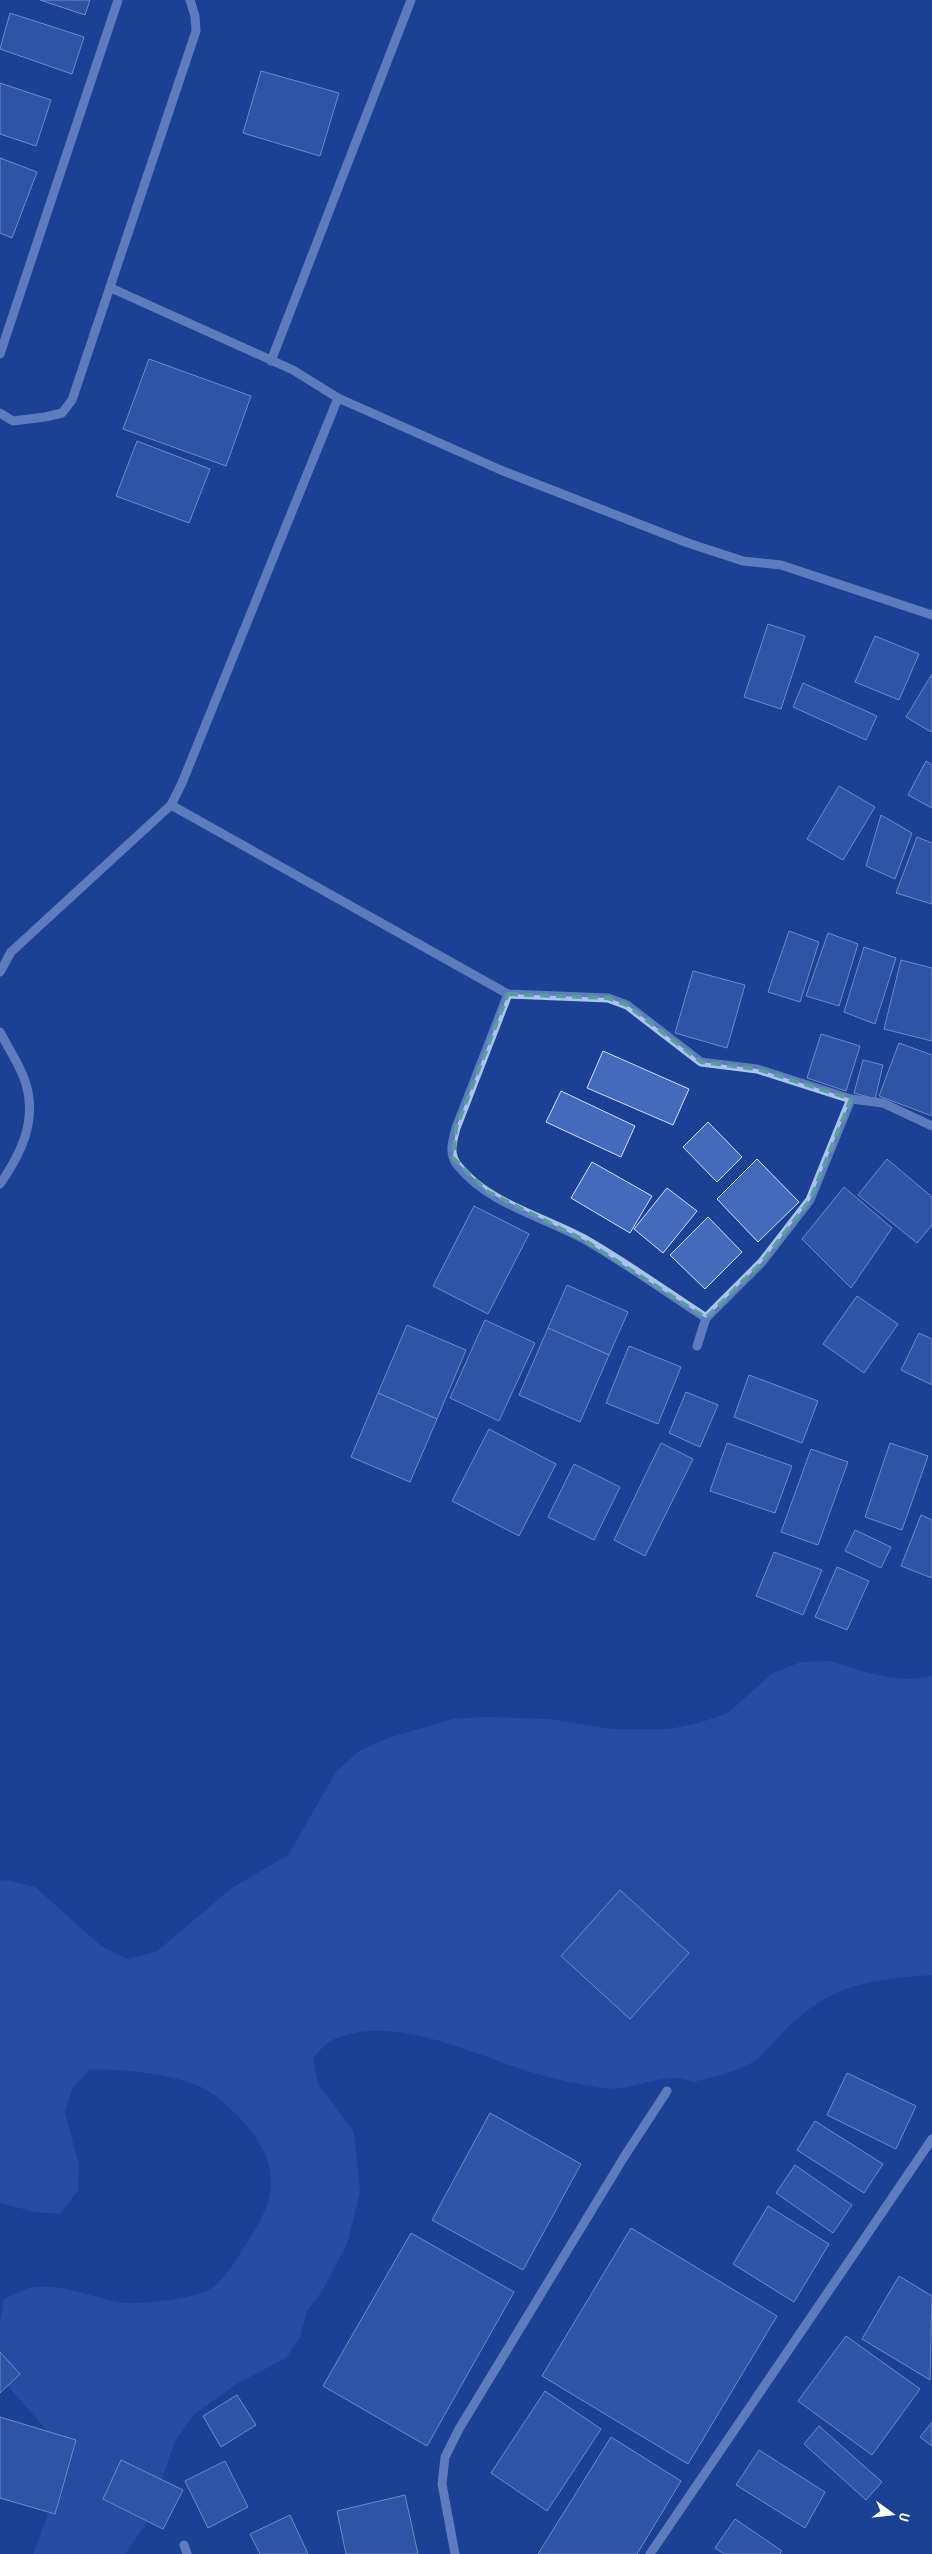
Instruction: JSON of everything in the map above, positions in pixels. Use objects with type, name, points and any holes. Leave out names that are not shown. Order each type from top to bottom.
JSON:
[{"type":"street","points":[[0,354],[118,0]]},
{"type":"street","points":[[0,413],[13,421],[46,417],[62,413],[72,400],[196,31],[195,16],[190,0]]},
{"type":"street","points":[[271,361],[411,0]]},
{"type":"street","points":[[111,288],[293,370],[338,398],[504,471],[688,543],[743,561],[781,565],[932,615]]},
{"type":"street","points":[[0,972],[11,952],[171,806],[338,398]]},
{"type":"street","points":[[171,806],[508,994],[608,998],[627,1005],[700,1062],[757,1069],[851,1099],[883,1103],[932,1126]]},
{"type":"street","points":[[508,994],[456,1128],[451,1146],[453,1158],[460,1168],[488,1192],[584,1240],[706,1318]]},
{"type":"street","points":[[0,1032],[26,1083],[30,1108],[25,1139],[16,1161],[0,1184]]},
{"type":"street","points":[[697,1346],[706,1318],[762,1262],[810,1200],[851,1099]]},
{"type":"street","points":[[455,2554],[442,2484],[446,2456],[460,2429],[583,2225],[667,2091]]},
{"type":"street","points":[[650,2554],[932,2139]]},
{"type":"highlighted area","points":[[508,994],[608,998],[627,1005],[701,1062],[757,1069],[851,1099],[810,1200],[762,1262],[706,1318],[584,1240],[488,1192],[453,1158],[456,1128]]},
{"type":"shaded area","points":[[830,1661],[868,1673],[893,1678],[906,1679],[932,1676],[932,1975],[873,1982],[838,1992],[822,2000],[806,2012],[784,2031],[762,2055],[751,2063],[730,2072],[693,2082],[671,2078],[615,2089],[604,2088],[542,2075],[460,2047],[407,2033],[381,2031],[356,2033],[329,2041],[313,2058],[318,2084],[354,2132],[360,2192],[347,2244],[322,2291],[307,2311],[300,2337],[286,2358],[238,2383],[193,2415],[174,2443],[148,2521],[125,2554],[33,2554],[49,2512],[57,2455],[44,2427],[7,2385],[0,2370],[0,2323],[4,2299],[32,2287],[67,2289],[125,2303],[164,2301],[202,2293],[217,2284],[229,2271],[262,2216],[271,2185],[266,2157],[259,2143],[250,2129],[237,2115],[212,2093],[194,2084],[156,2074],[90,2069],[72,2089],[65,2113],[79,2165],[78,2190],[60,2214],[35,2212],[0,2203],[0,1881],[7,1880],[35,1887],[101,1946],[127,1959],[156,1952],[232,1888],[288,1855],[336,1772],[359,1751],[391,1737],[453,1719],[485,1717],[549,1719],[611,1729],[670,1729],[699,1723],[728,1713],[773,1673],[801,1662]]},
{"type":"building","points":[[40,0],[90,0],[85,15]]},
{"type":"building","points":[[10,13],[84,37],[72,74],[0,49]]},
{"type":"building","points":[[261,71],[339,93],[320,156],[243,133]]},
{"type":"building","points":[[0,83],[51,100],[36,146],[0,134]]},
{"type":"building","points":[[0,158],[37,172],[12,238],[0,233]]},
{"type":"building","points":[[149,359],[251,396],[226,466],[123,429]]},
{"type":"building","points":[[137,441],[210,469],[189,523],[116,496]]},
{"type":"building","points":[[768,624],[805,636],[781,709],[744,697]]},
{"type":"building","points":[[875,636],[919,654],[899,700],[855,682]]},
{"type":"building","points":[[932,674],[932,731],[931,732],[906,717]]},
{"type":"building","points":[[803,683],[877,716],[866,740],[793,707]]},
{"type":"building","points":[[926,761],[932,765],[932,808],[908,795]]},
{"type":"building","points":[[839,786],[875,807],[843,860],[807,839]]},
{"type":"building","points":[[881,815],[912,833],[895,879],[866,866]]},
{"type":"building","points":[[917,837],[932,843],[932,904],[896,893]]},
{"type":"building","points":[[789,931],[819,942],[800,1002],[768,992]]},
{"type":"building","points":[[828,933],[858,944],[839,1006],[806,996]]},
{"type":"building","points":[[864,947],[896,958],[875,1024],[844,1012]]},
{"type":"building","points":[[901,960],[932,968],[932,1041],[884,1029]]},
{"type":"building","points":[[693,971],[745,985],[727,1048],[675,1033]]},
{"type":"building","points":[[821,1034],[860,1046],[846,1091],[807,1078]]},
{"type":"building","points":[[899,1043],[932,1055],[932,1116],[879,1096]]},
{"type":"building","points":[[603,1051],[689,1089],[673,1125],[587,1088]]},
{"type":"building","points":[[863,1060],[883,1065],[875,1099],[854,1093]]},
{"type":"building","points":[[561,1091],[635,1126],[621,1157],[546,1122]]},
{"type":"building","points":[[708,1122],[742,1157],[717,1182],[683,1147]]},
{"type":"building","points":[[757,1159],[799,1202],[758,1242],[717,1199]]},
{"type":"building","points":[[887,1159],[932,1197],[932,1225],[917,1243],[858,1195]]},
{"type":"building","points":[[592,1162],[652,1196],[630,1233],[571,1198]]},
{"type":"building","points":[[844,1187],[892,1228],[851,1288],[802,1239]]},
{"type":"building","points":[[667,1188],[697,1211],[663,1253],[634,1229]]},
{"type":"building","points":[[474,1206],[529,1234],[488,1314],[433,1286]]},
{"type":"building","points":[[708,1217],[742,1252],[705,1289],[670,1255]]},
{"type":"building","points":[[567,1285],[628,1312],[609,1355],[548,1328]]},
{"type":"building","points":[[857,1296],[898,1324],[864,1373],[823,1344]]},
{"type":"building","points":[[485,1320],[535,1343],[499,1421],[450,1398]]},
{"type":"building","points":[[407,1325],[466,1350],[437,1419],[378,1393]]},
{"type":"building","points":[[548,1328],[609,1355],[580,1422],[519,1395]]},
{"type":"building","points":[[919,1333],[932,1339],[932,1385],[901,1370]]},
{"type":"building","points":[[629,1346],[681,1367],[658,1424],[606,1403]]},
{"type":"building","points":[[749,1375],[818,1401],[802,1443],[734,1417]]},
{"type":"building","points":[[686,1392],[718,1405],[700,1447],[669,1433]]},
{"type":"building","points":[[378,1393],[437,1419],[410,1482],[351,1457]]},
{"type":"building","points":[[489,1429],[556,1464],[519,1536],[452,1501]]},
{"type":"building","points":[[661,1443],[693,1459],[645,1556],[614,1540]]},
{"type":"building","points":[[727,1443],[792,1466],[775,1513],[710,1491]]},
{"type":"building","points":[[890,1443],[928,1456],[902,1530],[865,1517]]},
{"type":"building","points":[[811,1449],[848,1462],[818,1545],[781,1532]]},
{"type":"building","points":[[574,1464],[620,1487],[594,1540],[548,1517]]},
{"type":"building","points":[[921,1515],[932,1520],[932,1578],[901,1566]]},
{"type":"building","points":[[855,1530],[891,1547],[881,1568],[845,1551]]},
{"type":"building","points":[[774,1552],[822,1570],[803,1615],[756,1596]]},
{"type":"building","points":[[837,1567],[869,1581],[847,1630],[815,1617]]},
{"type":"building","points":[[620,1890],[689,1953],[630,2019],[561,1956]]},
{"type":"building","points":[[847,2073],[916,2106],[896,2149],[827,2115]]},
{"type":"building","points":[[490,2113],[581,2164],[523,2270],[432,2220]]},
{"type":"building","points":[[815,2121],[883,2164],[864,2193],[797,2150]]},
{"type":"building","points":[[795,2165],[852,2205],[833,2233],[776,2193]]},
{"type":"building","points":[[768,2206],[829,2244],[794,2302],[733,2264]]},
{"type":"building","points":[[631,2228],[777,2316],[688,2464],[542,2376]]},
{"type":"building","points":[[411,2233],[514,2292],[427,2446],[323,2386]]},
{"type":"building","points":[[899,2276],[932,2296],[930,2380],[862,2339]]},
{"type":"building","points":[[846,2336],[920,2389],[872,2455],[798,2401]]},
{"type":"building","points":[[0,2352],[20,2374],[0,2393]]},
{"type":"building","points":[[545,2391],[601,2429],[547,2511],[491,2473]]},
{"type":"building","points":[[237,2395],[256,2425],[221,2447],[203,2416]]},
{"type":"building","points":[[0,2417],[76,2440],[55,2514],[0,2498]]},
{"type":"building","points":[[932,2422],[932,2446],[920,2437]]},
{"type":"building","points":[[819,2426],[882,2482],[866,2500],[804,2444]]},
{"type":"building","points":[[611,2437],[681,2481],[637,2554],[538,2554]]},
{"type":"building","points":[[759,2450],[825,2492],[805,2528],[736,2485]]},
{"type":"building","points":[[121,2460],[183,2490],[163,2529],[103,2499]]},
{"type":"building","points":[[225,2461],[248,2507],[208,2528],[185,2481]]},
{"type":"building","points":[[405,2495],[418,2554],[346,2554],[337,2511]]},
{"type":"building","points":[[290,2515],[308,2554],[260,2554],[250,2534]]},
{"type":"building","points":[[735,2519],[782,2551],[780,2554],[724,2554],[715,2548]]}]
